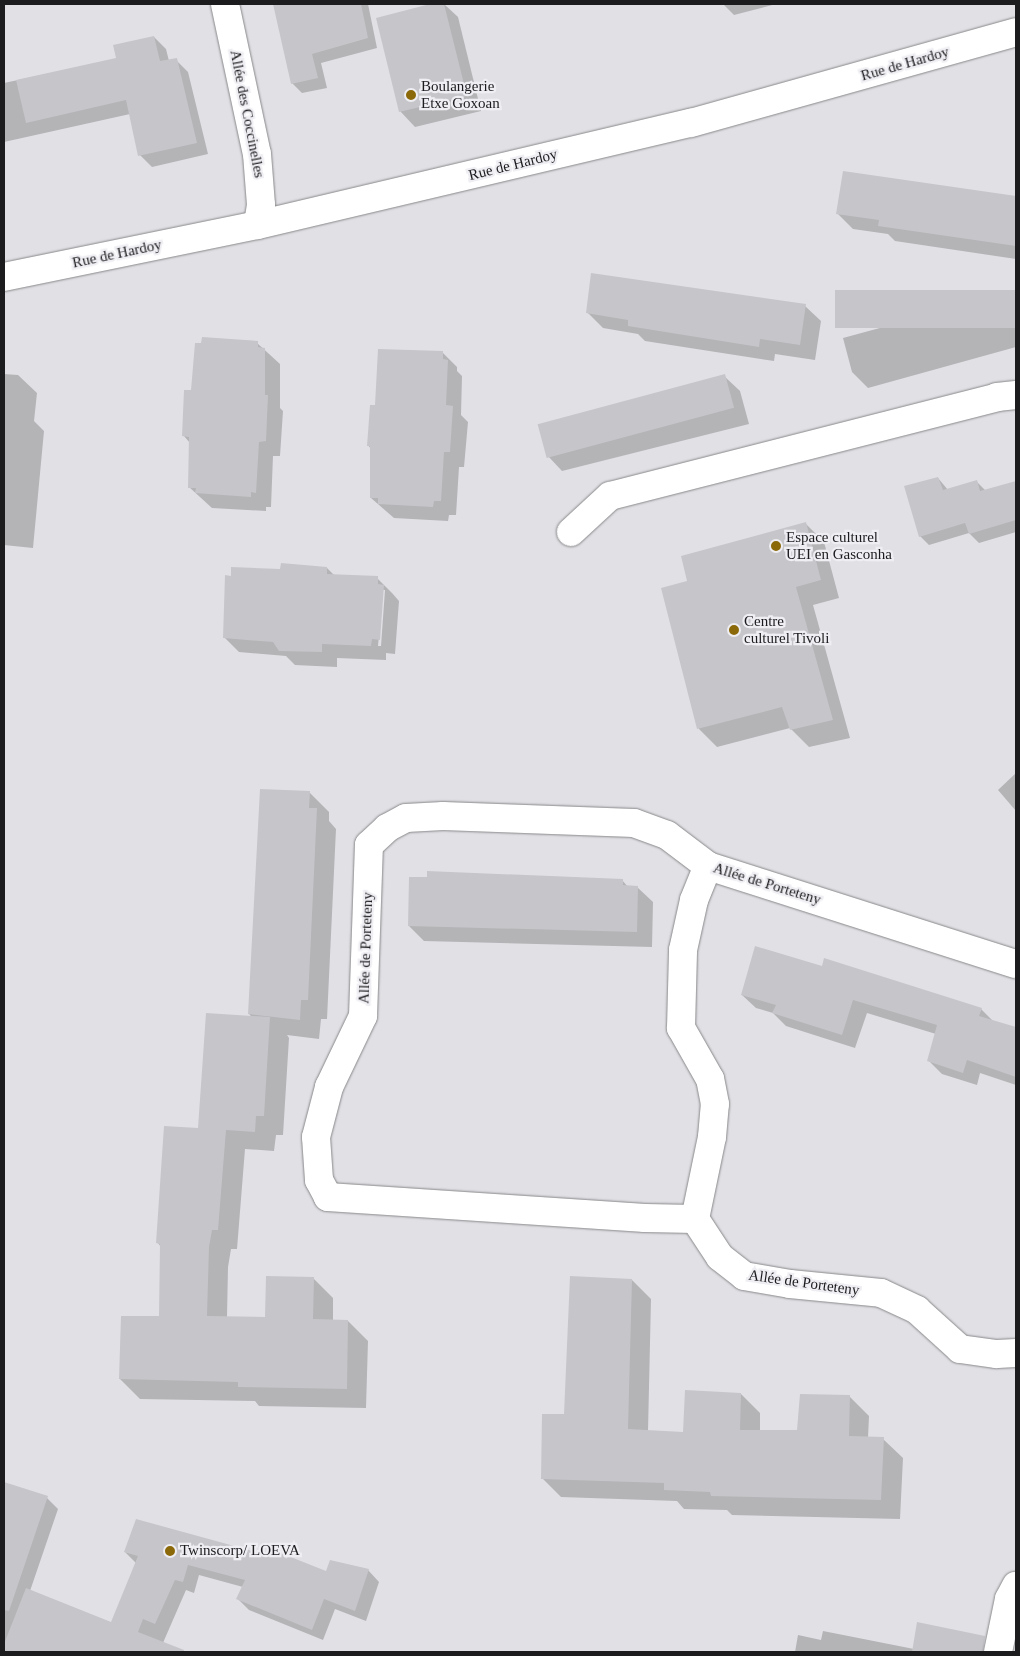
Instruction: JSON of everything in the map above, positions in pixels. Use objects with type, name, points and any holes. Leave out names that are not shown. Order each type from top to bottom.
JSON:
[{"type":"street","name":"Allée des Coccinelles","points":[[225,4],[257,154],[262,205],[258,225]]},
{"type":"street","name":"Rue de Hardoy","points":[[4,277],[258,225],[691,123],[1016,32]]},
{"type":"street","points":[[571,532],[610,496],[997,398],[1016,395]]},
{"type":"street","name":"Allée de Porteteny","points":[[1016,964],[708,866],[667,835],[634,822],[443,816],[406,818],[387,828],[369,845],[363,1016],[329,1087],[316,1136],[319,1180],[328,1197],[645,1218],[695,1219],[720,1257],[744,1276],[790,1284],[881,1293],[917,1310],[960,1349],[997,1354],[1016,1353]]},
{"type":"street","points":[[695,1219],[712,1136],[715,1104],[710,1079],[681,1028],[683,950],[694,900],[708,866]]},
{"type":"street","points":[[998,1652],[1010,1599],[1016,1586]]},
{"type":"building","points":[[273,4],[361,4],[368,38],[312,54],[318,78],[291,84]]},
{"type":"building","points":[[430,4],[444,4],[467,96],[399,112],[376,18]]},
{"type":"building","points":[[154,36],[160,61],[177,58],[197,143],[138,156],[126,100],[26,123],[16,80],[116,58],[113,45]]},
{"type":"building","points":[[843,171],[1016,196],[1016,246],[878,226],[879,220],[836,214]]},
{"type":"building","points":[[591,273],[806,304],[800,345],[760,339],[759,347],[628,326],[628,320],[586,313]]},
{"type":"building","points":[[835,290],[1016,290],[1016,328],[835,328]]},
{"type":"building","points":[[202,337],[258,341],[258,347],[265,348],[265,395],[268,395],[266,441],[259,442],[256,493],[251,492],[251,497],[195,493],[196,488],[188,488],[189,437],[182,436],[184,390],[191,390],[195,343],[201,343]]},
{"type":"building","points":[[378,349],[443,351],[443,359],[448,360],[446,405],[453,406],[450,452],[444,452],[441,501],[434,501],[433,507],[378,504],[378,498],[370,498],[370,446],[367,446],[370,405],[375,405]]},
{"type":"building","points":[[725,374],[734,408],[547,458],[538,424]]},
{"type":"building","points":[[938,477],[943,490],[977,480],[980,491],[1016,481],[1016,520],[969,534],[965,523],[919,537],[904,486]]},
{"type":"building","points":[[806,522],[821,580],[796,587],[833,720],[790,730],[782,707],[697,729],[661,588],[687,581],[681,556]]},
{"type":"building","points":[[281,563],[327,567],[327,574],[378,576],[378,584],[384,585],[380,640],[372,639],[371,646],[322,644],[322,652],[279,651],[273,642],[223,638],[225,575],[231,576],[231,567],[280,569]]},
{"type":"building","points":[[260,789],[310,791],[309,808],[317,808],[308,1000],[301,1000],[300,1020],[248,1014]]},
{"type":"building","points":[[427,871],[623,879],[623,885],[638,886],[637,932],[408,926],[409,877],[427,877]]},
{"type":"building","points":[[755,946],[822,966],[824,958],[982,1008],[979,1016],[1016,1027],[1016,1077],[967,1060],[963,1073],[927,1061],[937,1025],[853,1000],[842,1035],[772,1013],[776,1005],[741,995]]},
{"type":"building","points":[[206,1013],[270,1017],[264,1116],[256,1116],[255,1132],[226,1130],[218,1230],[212,1230],[209,1247],[207,1316],[265,1317],[266,1276],[314,1277],[313,1319],[348,1320],[347,1389],[238,1387],[238,1382],[119,1379],[121,1316],[159,1316],[160,1244],[156,1243],[164,1126],[198,1128]]},
{"type":"building","points":[[570,1276],[632,1279],[628,1429],[683,1432],[685,1390],[741,1393],[740,1430],[797,1430],[800,1394],[850,1395],[849,1436],[884,1437],[881,1500],[711,1496],[710,1492],[664,1490],[664,1483],[541,1479],[542,1414],[564,1414]]},
{"type":"building","points":[[4,1482],[48,1496],[9,1611],[4,1610]]},
{"type":"building","points":[[136,1519],[271,1556],[273,1550],[326,1571],[330,1560],[369,1569],[355,1611],[324,1599],[312,1630],[236,1599],[245,1580],[188,1565],[183,1582],[175,1580],[155,1624],[143,1619],[138,1632],[184,1650],[184,1652],[4,1652],[4,1644],[26,1588],[111,1622],[138,1556],[124,1552]]},
{"type":"building","points":[[917,1622],[985,1636],[983,1652],[912,1652]]},
{"type":"place","name":"Boulangerie Etxe Goxoan","points":[[411,95]]},
{"type":"place","name":"Espace culturel UEI en Gasconha","points":[[776,546]]},
{"type":"place","name":"Centre culturel Tivoli","points":[[734,630]]},
{"type":"place","name":"Twinscorp/ LOEVA","points":[[170,1551]]}]
